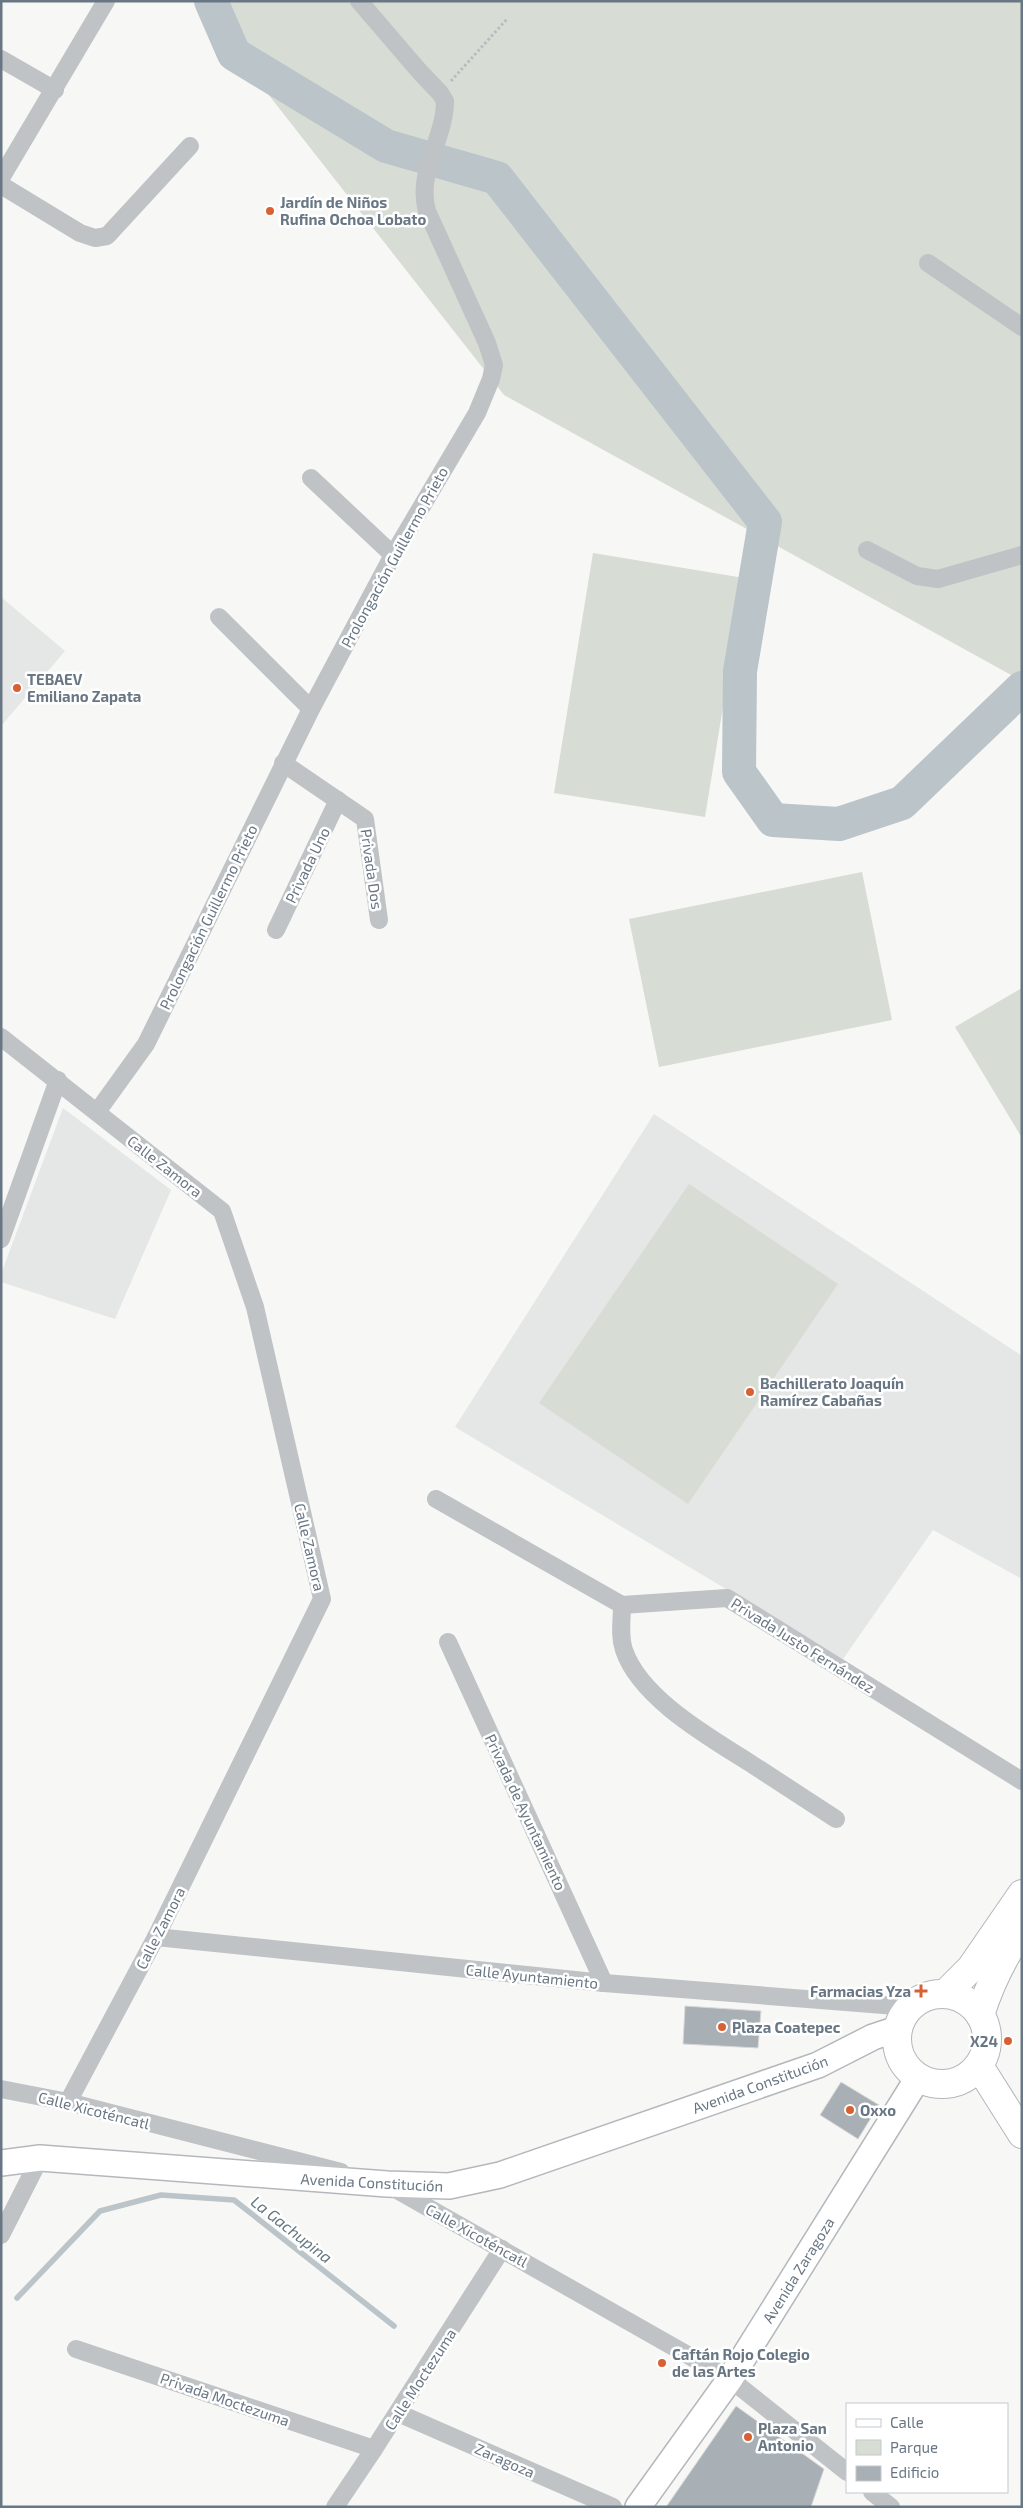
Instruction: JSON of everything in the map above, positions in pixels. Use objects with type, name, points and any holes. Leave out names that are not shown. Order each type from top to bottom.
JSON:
[{"type":"main road","points":[[945,1994],[971,1968],[1022,1894]]},
{"type":"main road","points":[[980,2015],[990,1985],[1007,1952],[1022,1929]]},
{"type":"main road","points":[[945,1994],[959,1997],[971,2004],[980,2015],[986,2027],[988,2039],[986,2052],[979,2066],[968,2077],[954,2084],[938,2085],[918,2078],[900,2060],[896,2044],[903,2018],[930,1995],[945,1994]]},
{"type":"main road","name":"Avenida Constitución","points":[[1,2163],[40,2158],[386,2184],[449,2186],[500,2175],[818,2065],[873,2037],[903,2018]]},
{"type":"main road","points":[[979,2066],[1022,2134]]},
{"type":"main road","name":"Avenida Zaragoza","points":[[638,2507],[730,2379],[918,2078]]},
{"type":"street","points":[[1,178],[55,90],[106,1]]},
{"type":"street","points":[[359,1],[420,72],[440,92]]},
{"type":"street","points":[[1,59],[55,90]]},
{"type":"street","name":"Prolongación Guillermo Prieto","points":[[97,1112],[146,1044],[311,709],[392,555],[477,413],[491,379],[494,364],[487,343],[464,288],[427,211],[424,199],[426,178],[445,101],[440,92]]},
{"type":"street","points":[[1,185],[80,233],[100,238],[107,236],[190,146]]},
{"type":"street","points":[[928,263],[1022,327]]},
{"type":"street","points":[[311,478],[392,555]]},
{"type":"street","points":[[867,550],[918,576],[932,579],[979,569],[1022,554]]},
{"type":"street","points":[[219,617],[311,709]]},
{"type":"street","points":[[283,763],[338,800]]},
{"type":"street","name":"Privada Dos","points":[[338,800],[366,819],[379,920]]},
{"type":"street","name":"Privada Uno","points":[[276,930],[338,800]]},
{"type":"street","name":"Calle Zamora","points":[[1,1037],[222,1210],[255,1307],[322,1599],[156,1937],[68,2102]]},
{"type":"street","points":[[1,1238],[58,1080]]},
{"type":"street","points":[[436,1499],[622,1605],[621,1638],[625,1652],[636,1671],[662,1701],[686,1722],[836,1819]]},
{"type":"street","name":"Privada Justo Fernández","points":[[622,1605],[726,1598],[1022,1781]]},
{"type":"street","name":"Privada de Ayuntamiento","points":[[448,1642],[604,1983]]},
{"type":"street","name":"Calle Ayuntamiento","points":[[156,1937],[604,1983],[903,2018]]},
{"type":"street","name":"Calle Xicoténcatl","points":[[1,2088],[68,2102],[386,2184],[730,2379],[846,2471]]},
{"type":"street","points":[[1,2235],[40,2158]]},
{"type":"street","name":"Calle Moctezuma","points":[[335,2507],[398,2413],[502,2249]]},
{"type":"street","name":"Privada Moctezuma","points":[[76,2349],[374,2449]]},
{"type":"street","name":"Zaragoza","points":[[398,2413],[613,2507]]},
{"type":"street","points":[[873,2493],[891,2507]]},
{"type":"path","points":[[440,92],[507,19]]},
{"type":"shaded area","name":"TEBAEV Emiliano Zapata","points":[[1,597],[65,651],[1,726]]},
{"type":"shaded area","points":[[63,1108],[171,1190],[115,1319],[1,1282],[1,1274]]},
{"type":"shaded area","name":"Bachillerato Joaquín Ramírez Cabañas","points":[[654,1114],[1022,1356],[1022,1579],[933,1530],[843,1659],[455,1427]]},
{"type":"green space","points":[[195,1],[1022,1],[1022,681],[504,395]]},
{"type":"green space","points":[[593,553],[744,578],[705,817],[554,793]]},
{"type":"green space","points":[[862,872],[892,1020],[659,1067],[629,919]]},
{"type":"green space","points":[[1022,988],[1022,1138],[955,1027]]},
{"type":"green space","points":[[689,1184],[838,1284],[688,1504],[539,1403]]},
{"type":"building","name":"Plaza Coatepec","points":[[685,2006],[761,2011],[758,2048],[683,2044]]},
{"type":"building","name":"Oxxo","points":[[841,2082],[879,2105],[858,2139],[820,2115]]},
{"type":"building","name":"Plaza San Antonio","points":[[736,2406],[824,2469],[811,2507],[666,2507]]},
{"type":"waterway","points":[[211,1],[234,54],[386,146],[497,178],[765,522],[740,671],[739,772],[773,820],[839,824],[902,803],[1022,688]]},
{"type":"waterway","name":"La Gachupina","points":[[17,2298],[100,2211],[161,2195],[234,2200],[394,2326]]},
{"type":"place","name":"Jardín de Niños Rufina Ochoa Lobato","points":[[270,211]]},
{"type":"place","name":"TEBAEV Emiliano Zapata","points":[[17,688]]},
{"type":"place","name":"Bachillerato Joaquín Ramírez Cabañas","points":[[750,1392]]},
{"type":"place","name":"Farmacias Yza","points":[[921,1991]]},
{"type":"place","name":"Plaza Coatepec","points":[[722,2027]]},
{"type":"place","name":"X24","points":[[1008,2041]]},
{"type":"place","name":"Oxxo","points":[[850,2110]]},
{"type":"place","name":"Caftán Rojo Colegio de las Artes","points":[[662,2363]]},
{"type":"place","name":"Plaza San Antonio","points":[[748,2437]]}]
